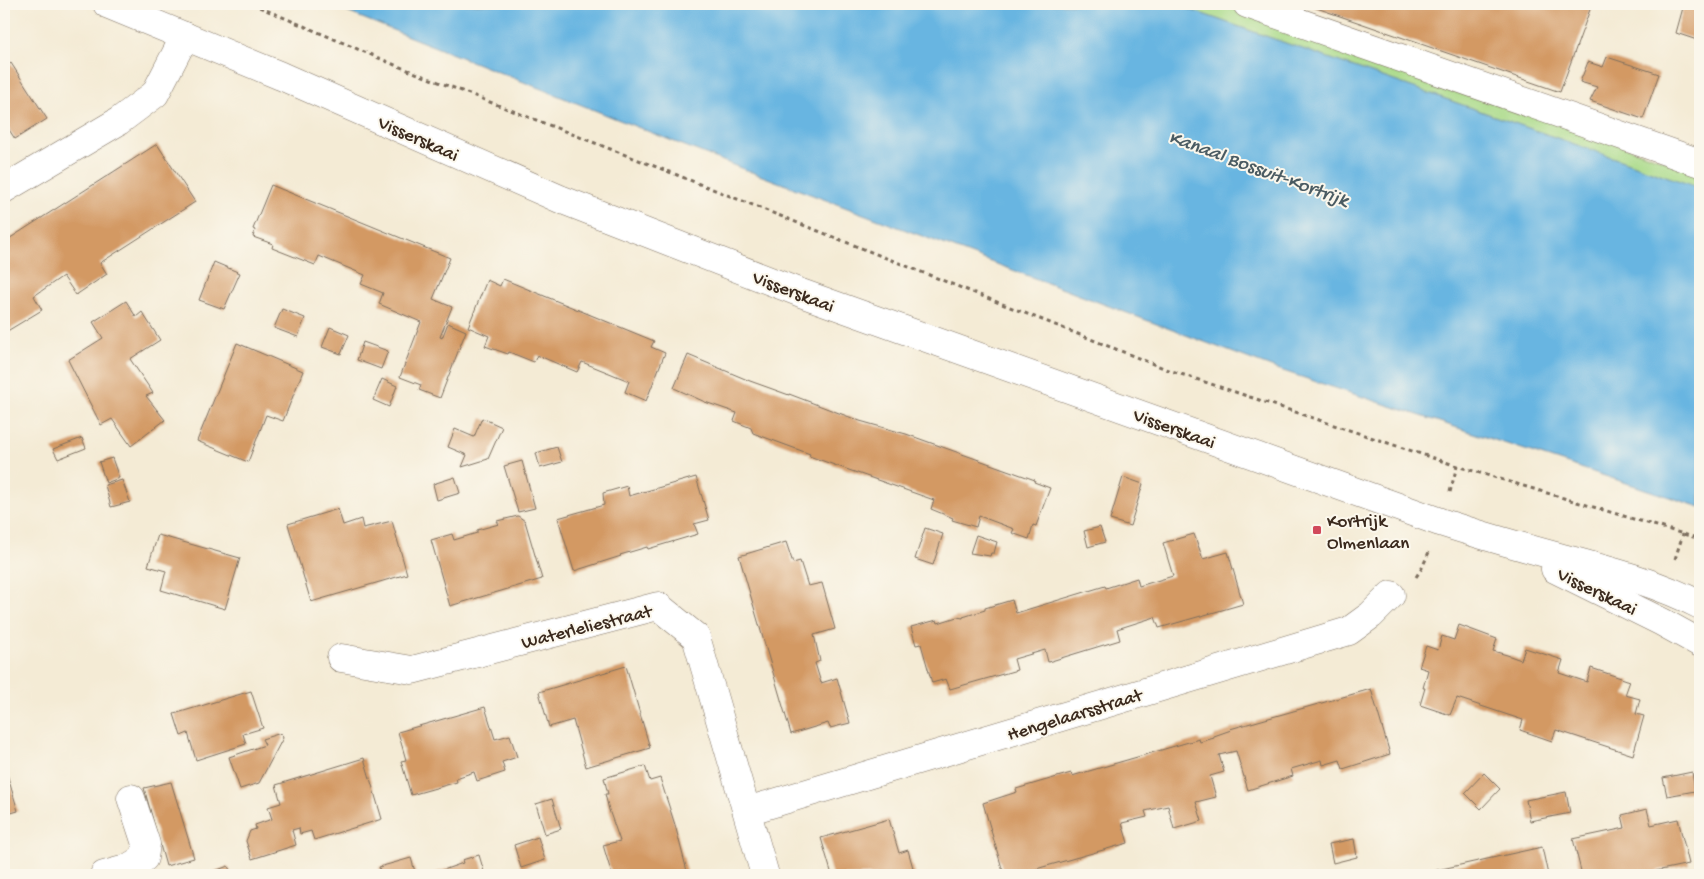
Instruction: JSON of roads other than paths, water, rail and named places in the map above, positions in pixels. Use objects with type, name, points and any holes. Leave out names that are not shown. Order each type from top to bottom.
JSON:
[{"type":"street","name":"Visserskaai","points":[[107,4],[281,76],[560,199],[801,293],[1440,522],[1495,540],[1614,572],[1682,596],[1700,605]]},
{"type":"street","points":[[1247,4],[1700,164]]},
{"type":"street","points":[[4,189],[119,122],[155,94],[185,36]]},
{"type":"street","name":"Visserskaai","points":[[1495,540],[1610,595],[1700,643]]},
{"type":"street","name":"Hengelaarsstraat","points":[[747,812],[1349,631],[1371,616],[1391,595]]},
{"type":"street","name":"Waterleliestraat","points":[[341,658],[412,670],[658,606],[696,638],[765,875]]},
{"type":"street","points":[[104,875],[126,869],[144,858],[146,844],[131,798]]},
{"type":"water","name":"Kanaal Bossuit-Kortrijk","points":[[327,4],[1174,4],[1700,188],[1700,507],[1274,368],[738,167]]},
{"type":"place","name":"Kortrijk Olmenlaan","points":[[1317,530]]}]
